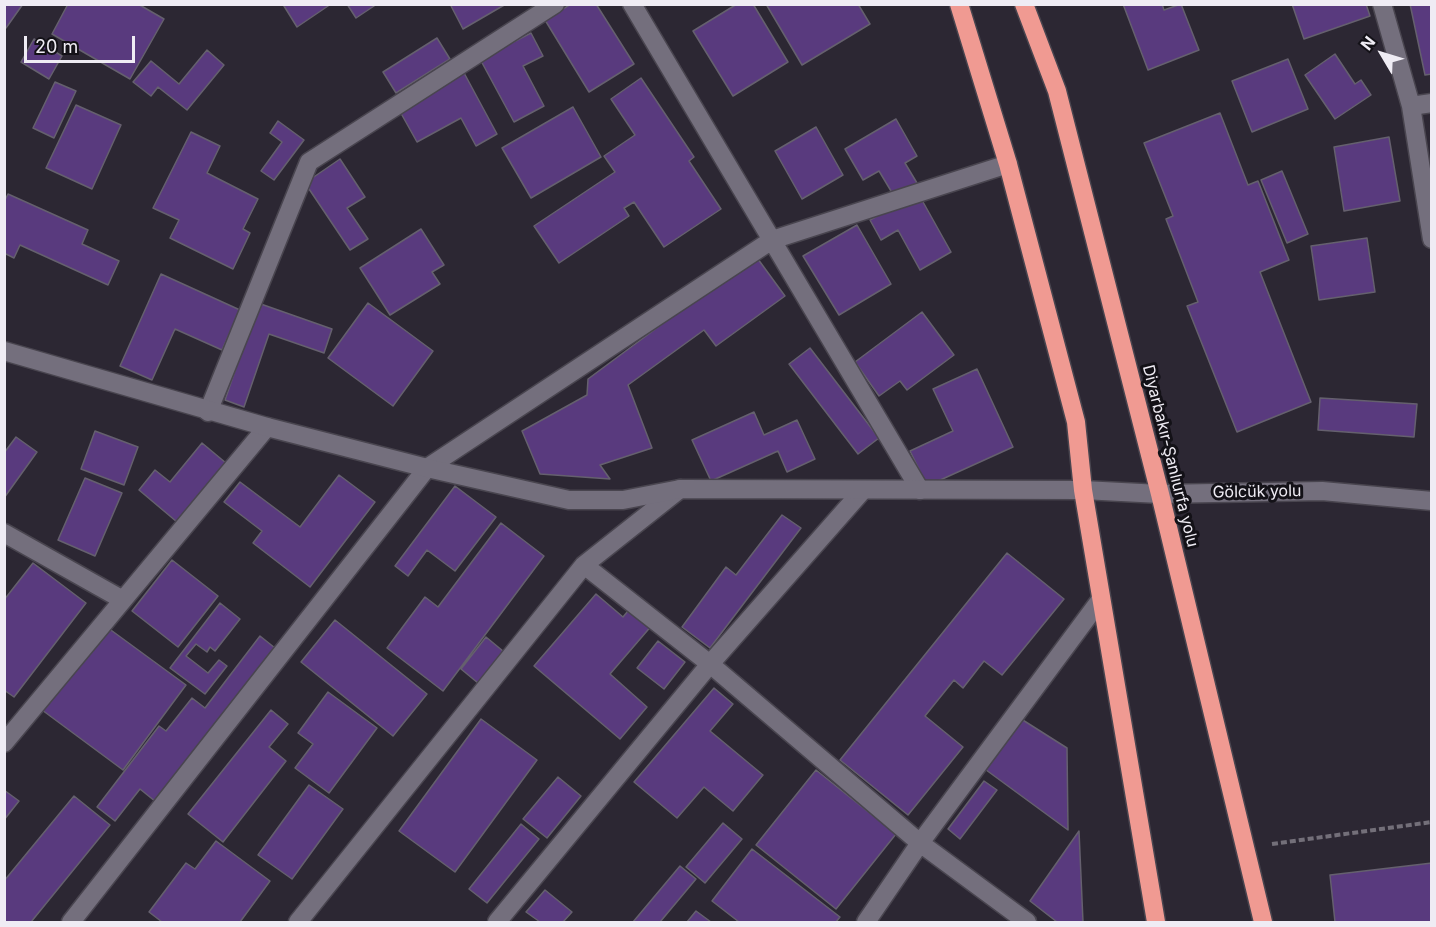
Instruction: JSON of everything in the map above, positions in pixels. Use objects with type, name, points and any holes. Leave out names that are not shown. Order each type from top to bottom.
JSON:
[{"type":"highway","points":[[959,4],[1008,164],[1076,422],[1083,490],[1156,922]]},
{"type":"highway","name":"Diyarbakır-Şanlıurfa yolu","points":[[1024,4],[1057,91],[1160,494],[1263,922]]},
{"type":"street","points":[[208,412],[309,162],[555,4]]},
{"type":"street","points":[[632,4],[920,490]]},
{"type":"street","points":[[1382,4],[1411,106],[1431,239]]},
{"type":"street","points":[[1411,106],[1431,103]]},
{"type":"street","points":[[71,922],[427,468],[772,240],[1008,164]]},
{"type":"street","name":"Gölcük yolu","points":[[4,351],[267,428],[427,468],[569,500],[623,500],[680,489],[1083,490],[1160,494],[1322,491],[1431,501]]},
{"type":"street","points":[[4,743],[267,428]]},
{"type":"street","points":[[298,922],[584,565],[680,489]]},
{"type":"street","points":[[497,922],[710,664],[863,490]]},
{"type":"street","points":[[4,533],[123,600]]},
{"type":"street","points":[[584,565],[710,664],[920,843],[1027,922]]},
{"type":"street","points":[[866,922],[920,843],[1101,599]]},
{"type":"path","points":[[1245,848],[1431,822]]},
{"type":"building","points":[[4,4],[23,4],[6,28],[4,27]]},
{"type":"building","points":[[68,4],[138,4],[164,19],[130,79],[52,34]]},
{"type":"building","points":[[286,4],[331,4],[297,27],[284,6]]},
{"type":"building","points":[[347,4],[377,4],[356,18]]},
{"type":"building","points":[[450,4],[506,4],[463,29]]},
{"type":"building","points":[[571,4],[596,4],[634,64],[589,92],[545,20]]},
{"type":"building","points":[[737,4],[753,4],[788,62],[733,96],[693,31]]},
{"type":"building","points":[[766,4],[858,4],[870,24],[802,65]]},
{"type":"building","points":[[1123,4],[1162,4],[1164,10],[1181,4],[1199,50],[1148,70]]},
{"type":"building","points":[[1292,4],[1366,4],[1370,16],[1304,39]]},
{"type":"building","points":[[1410,4],[1432,4],[1432,74],[1425,75]]},
{"type":"building","points":[[531,33],[543,56],[523,66],[544,106],[514,122],[480,59]]},
{"type":"building","points":[[437,38],[450,59],[396,93],[383,72]]},
{"type":"building","points":[[34,39],[62,56],[49,79],[21,62]]},
{"type":"building","points":[[207,50],[224,65],[187,110],[158,87],[151,96],[133,82],[151,61],[179,84]]},
{"type":"building","points":[[1335,54],[1355,84],[1361,80],[1371,95],[1335,119],[1305,75]]},
{"type":"building","points":[[1288,59],[1308,109],[1252,132],[1232,81]]},
{"type":"building","points":[[463,71],[497,134],[476,146],[461,118],[417,142],[398,108]]},
{"type":"building","points":[[641,78],[694,157],[689,161],[721,209],[664,247],[634,202],[624,208],[629,216],[559,263],[534,226],[615,172],[604,156],[635,135],[611,99]]},
{"type":"building","points":[[55,82],[76,91],[54,138],[33,128]]},
{"type":"building","points":[[76,105],[121,125],[92,189],[46,168]]},
{"type":"building","points":[[573,107],[601,157],[531,198],[502,148]]},
{"type":"building","points":[[1220,113],[1248,185],[1258,181],[1289,260],[1260,272],[1311,402],[1237,432],[1187,306],[1198,302],[1166,219],[1173,216],[1144,143]]},
{"type":"building","points":[[896,119],[917,156],[905,163],[917,183],[894,196],[879,171],[863,180],[845,149]]},
{"type":"building","points":[[278,121],[304,140],[274,180],[261,171],[282,142],[270,133]]},
{"type":"building","points":[[816,127],[843,175],[802,199],[775,151]]},
{"type":"building","points":[[191,132],[220,146],[207,173],[258,199],[243,229],[250,233],[233,269],[170,238],[179,220],[153,208]]},
{"type":"building","points":[[1389,137],[1400,201],[1344,211],[1334,147]]},
{"type":"building","points":[[340,159],[365,197],[347,208],[368,239],[350,250],[305,183]]},
{"type":"building","points":[[1282,171],[1308,234],[1287,243],[1261,180]]},
{"type":"building","points":[[918,193],[951,252],[920,270],[898,230],[881,240],[870,220]]},
{"type":"building","points":[[8,194],[88,230],[82,244],[119,261],[108,285],[20,245],[14,258],[4,253],[4,202]]},
{"type":"building","points":[[857,225],[891,284],[839,315],[803,256]]},
{"type":"building","points":[[421,229],[444,265],[432,272],[440,284],[390,315],[360,268]]},
{"type":"building","points":[[1367,238],[1375,292],[1319,300],[1311,246]]},
{"type":"building","points":[[755,255],[785,296],[716,346],[704,330],[628,385],[652,448],[600,465],[610,479],[540,474],[522,431],[587,395],[588,379]]},
{"type":"building","points":[[161,274],[240,310],[222,350],[175,329],[152,380],[120,366]]},
{"type":"building","points":[[258,303],[332,329],[324,353],[269,334],[244,407],[225,400]]},
{"type":"building","points":[[368,303],[433,351],[393,406],[328,358]]},
{"type":"building","points":[[922,312],[954,355],[907,390],[900,381],[879,396],[855,362]]},
{"type":"building","points":[[810,348],[879,438],[858,454],[789,364]]},
{"type":"building","points":[[977,369],[1013,447],[927,486],[910,451],[953,431],[933,389]]},
{"type":"building","points":[[1320,398],[1417,404],[1414,437],[1318,430]]},
{"type":"building","points":[[754,412],[764,435],[797,420],[815,459],[787,472],[778,451],[711,481],[692,440]]},
{"type":"building","points":[[95,431],[138,447],[124,485],[81,469]]},
{"type":"building","points":[[16,437],[37,452],[4,498],[4,453]]},
{"type":"building","points":[[202,443],[226,463],[177,522],[139,490],[155,470],[170,482]]},
{"type":"building","points":[[339,475],[375,502],[310,587],[253,543],[262,531],[224,502],[240,482],[300,527]]},
{"type":"building","points":[[85,478],[122,493],[95,556],[58,540]]},
{"type":"building","points":[[455,486],[496,517],[455,571],[427,550],[408,576],[395,566]]},
{"type":"building","points":[[782,515],[801,528],[710,648],[682,627],[726,567],[736,575]]},
{"type":"building","points":[[501,523],[544,556],[443,691],[387,648],[425,597],[438,607]]},
{"type":"building","points":[[1007,553],[1064,599],[1002,675],[984,661],[963,688],[954,680],[925,716],[963,747],[908,815],[840,760]]},
{"type":"building","points":[[172,560],[218,596],[178,647],[132,611]]},
{"type":"building","points":[[33,563],[86,603],[14,697],[4,690],[4,600]]},
{"type":"building","points":[[596,594],[623,617],[632,606],[653,624],[610,674],[647,707],[620,739],[534,666]]},
{"type":"building","points":[[220,603],[240,619],[215,651],[210,647],[207,652],[196,644],[186,656],[208,673],[219,660],[227,666],[205,694],[170,668]]},
{"type":"building","points":[[335,620],[427,694],[393,736],[301,662]]},
{"type":"building","points":[[104,625],[186,685],[123,770],[42,710]]},
{"type":"building","points":[[260,636],[275,648],[156,802],[140,789],[115,821],[97,807],[159,726],[166,731],[192,698],[205,708]]},
{"type":"building","points":[[486,637],[509,656],[484,688],[461,669]]},
{"type":"building","points":[[658,641],[685,662],[664,689],[637,668]]},
{"type":"building","points":[[714,688],[733,704],[710,731],[763,775],[733,811],[704,787],[677,818],[634,782]]},
{"type":"building","points":[[328,692],[377,728],[329,793],[295,768],[313,744],[298,733]]},
{"type":"building","points":[[271,710],[288,724],[269,747],[286,761],[223,842],[188,814]]},
{"type":"building","points":[[1018,717],[1067,748],[1068,830],[982,767]]},
{"type":"building","points":[[481,719],[537,760],[455,872],[399,831]]},
{"type":"building","points":[[816,770],[896,834],[836,909],[756,845]]},
{"type":"building","points":[[558,777],[581,796],[547,838],[523,819]]},
{"type":"building","points":[[984,781],[997,790],[960,839],[948,829]]},
{"type":"building","points":[[309,785],[343,809],[292,879],[258,855]]},
{"type":"building","points":[[4,790],[19,801],[4,820]]},
{"type":"building","points":[[74,796],[110,825],[31,922],[4,922],[4,881]]},
{"type":"building","points":[[723,823],[742,839],[705,883],[686,867]]},
{"type":"building","points":[[521,824],[539,839],[487,903],[469,889]]},
{"type":"building","points":[[1079,831],[1083,922],[1057,922],[1030,901]]},
{"type":"building","points":[[216,841],[270,881],[240,922],[162,922],[149,912],[186,863],[195,869]]},
{"type":"building","points":[[752,849],[840,917],[836,922],[739,922],[712,901]]},
{"type":"building","points":[[1432,863],[1432,922],[1335,922],[1330,875]]},
{"type":"building","points":[[680,866],[696,879],[660,922],[633,922]]},
{"type":"building","points":[[545,890],[572,912],[563,922],[540,922],[526,912]]},
{"type":"building","points":[[696,911],[711,922],[687,922]]}]
